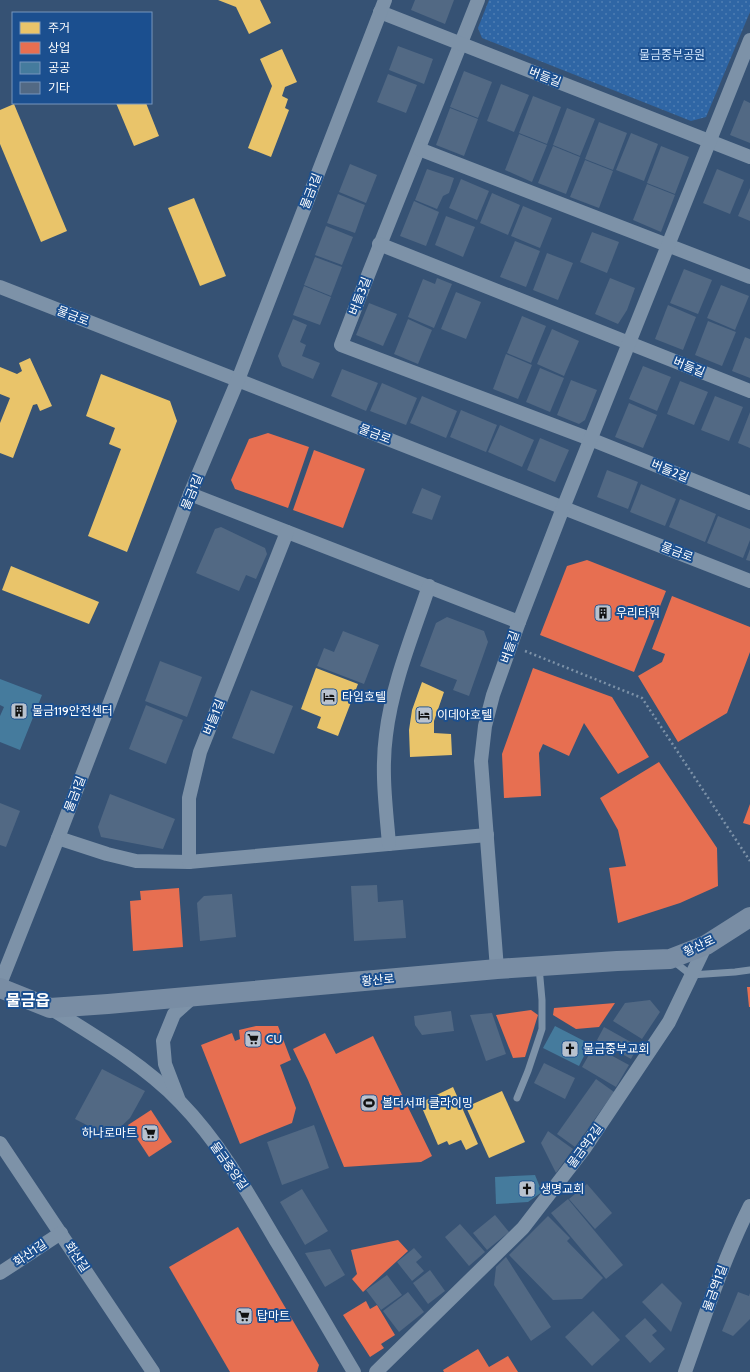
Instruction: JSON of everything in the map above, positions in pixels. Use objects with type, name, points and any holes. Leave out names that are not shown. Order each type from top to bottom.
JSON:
[{"type":"main road","name":"황산로","points":[[0,988],[50,1008],[497,969],[670,959],[706,944],[750,917]]},
{"type":"street","name":"버들3길","points":[[478,0],[419,149],[379,244],[341,345],[590,439]]},
{"type":"street","name":"버들길","points":[[383,6],[461,44],[750,157]]},
{"type":"street","name":"물금1길","points":[[0,984],[58,838],[190,494],[238,380],[383,6]]},
{"type":"street","name":"버들길","points":[[497,969],[481,761],[485,726],[493,695],[519,622],[590,439],[750,40]]},
{"type":"street","points":[[419,149],[750,277]]},
{"type":"street","name":"버들길","points":[[379,244],[750,391]]},
{"type":"street","name":"물금로","points":[[0,287],[750,581]]},
{"type":"street","name":"버들2길","points":[[590,439],[750,503]]},
{"type":"street","points":[[190,494],[519,622]]},
{"type":"street","name":"버들1길","points":[[189,862],[189,798],[200,752],[287,532]]},
{"type":"street","points":[[390,844],[384,774],[386,735],[393,694],[429,586]]},
{"type":"street","points":[[58,838],[107,854],[136,861],[189,862],[487,835]]},
{"type":"street","name":"물금역2길","points":[[376,1372],[523,1228],[584,1149],[669,1022],[706,944]]},
{"type":"street","points":[[180,1102],[165,1064],[163,1041],[174,1014],[194,996]]},
{"type":"street","name":"물금중앙길","points":[[50,1008],[105,1043],[156,1080],[180,1102],[203,1129],[241,1182],[354,1372]]},
{"type":"street","name":"화산길","points":[[0,1143],[153,1372]]},
{"type":"street","name":"물금역1길","points":[[685,1372],[717,1281],[735,1236],[750,1206]]},
{"type":"street","name":"화산1길","points":[[0,1273],[61,1233]]},
{"type":"lane","points":[[670,959],[691,975],[750,970]]},
{"type":"lane","points":[[517,1098],[542,1029],[542,1000],[539,966]]},
{"type":"path","points":[[511,645],[642,698],[750,861]]},
{"type":"green space","name":"물금중부공원","points":[[489,0],[750,0],[750,12],[706,117],[691,121],[482,38],[478,28]]},
{"type":"building: 주거","points":[[218,0],[260,0],[271,23],[249,34],[236,7]]},
{"type":"building: 주거","points":[[282,49],[297,82],[285,87],[282,96],[288,99],[285,108],[289,110],[271,157],[248,148],[272,86],[260,59]]},
{"type":"building: 주거","points":[[14,104],[67,231],[41,242],[0,144],[0,110]]},
{"type":"building: 주거","points":[[116,104],[146,104],[159,136],[134,146]]},
{"type":"building: 주거","points":[[194,198],[226,276],[200,286],[168,208]]},
{"type":"building: 주거","points":[[30,358],[52,406],[40,411],[37,404],[33,405],[13,458],[0,453],[0,423],[10,398],[0,394],[0,367],[17,374],[22,371],[19,363]]},
{"type":"building: 주거","points":[[101,374],[170,401],[177,421],[127,552],[88,536],[121,449],[109,444],[115,428],[86,416]]},
{"type":"building: 주거","points":[[11,566],[99,602],[89,624],[2,590]]},
{"type":"building: 주거","name":"타임호텔","points":[[316,668],[358,684],[338,736],[317,728],[321,717],[301,709]]},
{"type":"building: 주거","name":"이데아호텔","points":[[422,682],[444,692],[434,721],[434,733],[451,734],[452,755],[410,757],[409,730],[412,710]]},
{"type":"building: 주거","points":[[453,1087],[478,1144],[466,1150],[461,1140],[449,1145],[447,1141],[438,1145],[420,1103]]},
{"type":"building: 주거","points":[[502,1091],[525,1142],[489,1158],[466,1107]]},
{"type":"building: 상업","points":[[268,433],[309,447],[288,508],[235,489],[231,480],[249,439]]},
{"type":"building: 상업","points":[[314,450],[365,469],[343,528],[293,510]]},
{"type":"building: 상업","name":"우리타워","points":[[587,560],[666,591],[634,672],[540,635],[567,566]]},
{"type":"building: 상업","points":[[672,596],[750,627],[750,652],[727,713],[678,742],[638,676],[662,662],[665,654],[652,649]]},
{"type":"building: 상업","points":[[533,668],[612,697],[649,757],[618,774],[584,723],[569,756],[543,744],[539,753],[541,796],[504,798],[502,754]]},
{"type":"building: 상업","points":[[659,762],[717,848],[718,886],[680,903],[618,923],[609,868],[626,866],[618,830],[600,798]]},
{"type":"building: 상업","points":[[750,804],[750,825],[743,823]]},
{"type":"building: 상업","points":[[179,888],[183,947],[133,951],[130,901],[141,900],[140,891]]},
{"type":"building: 상업","points":[[747,987],[750,987],[750,1007],[749,1007]]},
{"type":"building: 상업","points":[[615,1003],[599,1027],[576,1029],[553,1015],[554,1008]]},
{"type":"building: 상업","points":[[531,1010],[538,1015],[525,1057],[513,1058],[496,1015]]},
{"type":"building: 상업","points":[[256,1026],[278,1026],[291,1060],[280,1065],[296,1108],[292,1123],[240,1144],[201,1045],[232,1033],[235,1041],[240,1039],[239,1030]]},
{"type":"building: 상업","points":[[325,1033],[336,1054],[373,1036],[432,1156],[421,1162],[344,1167],[308,1080],[293,1049]]},
{"type":"building: 상업","name":"하나로마트","points":[[151,1110],[172,1142],[149,1157],[128,1125]]},
{"type":"building: 상업","name":"탑마트","points":[[238,1227],[319,1365],[317,1372],[230,1372],[169,1267]]},
{"type":"building: 상업","points":[[398,1240],[408,1251],[363,1292],[352,1279],[357,1274],[351,1250]]},
{"type":"building: 상업","points":[[366,1301],[370,1309],[377,1305],[395,1335],[381,1344],[384,1348],[370,1357],[343,1315]]},
{"type":"building: 상업","points":[[478,1349],[489,1367],[508,1356],[518,1372],[444,1372],[443,1370]]},
{"type":"building: 공공","name":"물금119안전센터","points":[[0,679],[42,695],[20,750],[0,742],[0,716],[4,707],[0,705]]},
{"type":"building: 공공","points":[[555,1026],[590,1044],[579,1066],[543,1048]]},
{"type":"building: 공공","points":[[535,1175],[542,1192],[528,1202],[496,1204],[495,1177]]},
{"type":"building: 기타","points":[[415,0],[454,0],[445,24],[411,10]]},
{"type":"building: 기타","points":[[398,46],[433,59],[424,84],[389,70]]},
{"type":"building: 기타","points":[[464,71],[492,82],[478,118],[450,107]]},
{"type":"building: 기타","points":[[388,74],[417,85],[406,113],[377,102]]},
{"type":"building: 기타","points":[[501,84],[529,95],[514,132],[487,121]]},
{"type":"building: 기타","points":[[533,96],[561,107],[547,144],[519,133]]},
{"type":"building: 기타","points":[[744,100],[750,103],[750,143],[730,135]]},
{"type":"building: 기타","points":[[450,108],[478,119],[464,156],[436,145]]},
{"type":"building: 기타","points":[[567,108],[595,119],[580,156],[553,145]]},
{"type":"building: 기타","points":[[599,122],[627,133],[613,170],[585,159]]},
{"type":"building: 기타","points":[[631,133],[658,144],[644,181],[616,170]]},
{"type":"building: 기타","points":[[519,134],[547,145],[532,182],[505,170]]},
{"type":"building: 기타","points":[[553,146],[580,157],[566,194],[538,183]]},
{"type":"building: 기타","points":[[661,146],[689,157],[675,194],[647,183]]},
{"type":"building: 기타","points":[[585,160],[613,171],[599,208],[570,197]]},
{"type":"building: 기타","points":[[350,164],[377,175],[366,203],[339,192]]},
{"type":"building: 기타","points":[[427,169],[454,178],[449,193],[443,196],[437,209],[415,200]]},
{"type":"building: 기타","points":[[717,169],[744,180],[730,214],[703,203]]},
{"type":"building: 기타","points":[[461,179],[489,191],[477,220],[449,208]]},
{"type":"building: 기타","points":[[647,184],[675,195],[661,232],[633,220]]},
{"type":"building: 기타","points":[[750,188],[750,221],[738,216]]},
{"type":"building: 기타","points":[[492,193],[520,205],[508,235],[480,223]]},
{"type":"building: 기타","points":[[338,194],[365,205],[355,233],[327,223]]},
{"type":"building: 기타","points":[[414,201],[439,212],[426,246],[400,236]]},
{"type":"building: 기타","points":[[523,206],[552,218],[540,248],[511,236]]},
{"type":"building: 기타","points":[[446,216],[475,227],[463,257],[435,245]]},
{"type":"building: 기타","points":[[326,226],[353,237],[342,265],[315,255]]},
{"type":"building: 기타","points":[[592,232],[619,242],[607,273],[580,262]]},
{"type":"building: 기타","points":[[515,241],[540,251],[526,287],[500,277]]},
{"type":"building: 기타","points":[[547,253],[573,263],[558,300],[533,290]]},
{"type":"building: 기타","points":[[315,257],[342,267],[331,296],[304,285]]},
{"type":"building: 기타","points":[[684,269],[712,280],[698,314],[670,303]]},
{"type":"building: 기타","points":[[437,278],[452,284],[434,328],[408,317],[423,279],[435,284]]},
{"type":"building: 기타","points":[[610,278],[635,288],[627,310],[618,324],[595,314]]},
{"type":"building: 기타","points":[[721,285],[749,296],[735,330],[707,318]]},
{"type":"building: 기타","points":[[304,286],[331,297],[320,325],[293,315]]},
{"type":"building: 기타","points":[[456,292],[481,302],[466,339],[441,329]]},
{"type":"building: 기타","points":[[369,303],[397,314],[383,346],[356,335]]},
{"type":"building: 기타","points":[[668,305],[696,317],[683,350],[655,339]]},
{"type":"building: 기타","points":[[522,316],[546,326],[531,363],[507,353]]},
{"type":"building: 기타","points":[[293,319],[307,325],[300,342],[306,345],[302,356],[320,363],[313,379],[282,366],[278,356]]},
{"type":"building: 기타","points":[[408,319],[432,330],[418,364],[394,354]]},
{"type":"building: 기타","points":[[708,321],[736,332],[722,366],[695,355]]},
{"type":"building: 기타","points":[[552,329],[579,341],[564,376],[537,364]]},
{"type":"building: 기타","points":[[745,337],[750,339],[750,378],[732,371]]},
{"type":"building: 기타","points":[[506,354],[532,365],[518,399],[493,389]]},
{"type":"building: 기타","points":[[643,366],[671,377],[657,411],[629,399]]},
{"type":"building: 기타","points":[[540,368],[564,378],[550,412],[526,402]]},
{"type":"building: 기타","points":[[342,369],[378,383],[366,411],[331,396]]},
{"type":"building: 기타","points":[[571,380],[597,390],[585,420],[579,424],[557,415]]},
{"type":"building: 기타","points":[[680,381],[708,392],[694,425],[667,414]]},
{"type":"building: 기타","points":[[382,383],[417,398],[406,425],[370,411]]},
{"type":"building: 기타","points":[[422,396],[457,411],[446,438],[410,423]]},
{"type":"building: 기타","points":[[715,396],[743,407],[729,441],[701,430]]},
{"type":"building: 기타","points":[[629,403],[657,415],[643,448],[615,437]]},
{"type":"building: 기타","points":[[461,410],[497,425],[486,452],[450,437]]},
{"type":"building: 기타","points":[[750,412],[750,448],[738,443]]},
{"type":"building: 기타","points":[[500,425],[534,440],[522,467],[488,452]]},
{"type":"building: 기타","points":[[540,438],[569,450],[555,482],[527,470]]},
{"type":"building: 기타","points":[[607,470],[638,482],[628,509],[597,497]]},
{"type":"building: 기타","points":[[641,484],[676,499],[665,526],[630,512]]},
{"type":"building: 기타","points":[[422,488],[441,496],[432,520],[412,513]]},
{"type":"building: 기타","points":[[680,499],[716,514],[705,542],[669,527]]},
{"type":"building: 기타","points":[[718,516],[750,529],[750,540],[743,558],[707,543]]},
{"type":"building: 기타","points":[[221,527],[265,548],[267,554],[256,579],[246,575],[239,591],[196,573],[215,529]]},
{"type":"building: 기타","points":[[750,549],[750,561],[746,560]]},
{"type":"building: 기타","points":[[447,617],[484,631],[488,642],[469,696],[453,690],[457,680],[420,666],[436,623]]},
{"type":"building: 기타","points":[[343,631],[379,645],[364,684],[317,666],[324,648],[334,652]]},
{"type":"building: 기타","points":[[160,661],[202,677],[187,717],[145,701]]},
{"type":"building: 기타","points":[[251,690],[293,706],[274,754],[232,738]]},
{"type":"building: 기타","points":[[146,705],[183,720],[166,764],[129,749]]},
{"type":"building: 기타","points":[[110,794],[175,819],[163,849],[101,837],[98,827]]},
{"type":"building: 기타","points":[[0,803],[20,811],[6,847],[0,845]]},
{"type":"building: 기타","points":[[377,885],[378,902],[403,900],[406,938],[354,941],[351,886]]},
{"type":"building: 기타","points":[[232,894],[236,937],[200,941],[197,903],[204,896]]},
{"type":"building: 기타","points":[[650,1000],[660,1012],[642,1039],[613,1021],[625,1003]]},
{"type":"building: 기타","points":[[451,1011],[454,1031],[422,1035],[415,1025],[414,1016]]},
{"type":"building: 기타","points":[[492,1013],[506,1054],[486,1061],[470,1015]]},
{"type":"building: 기타","points":[[604,1027],[638,1046],[631,1059],[597,1040]]},
{"type":"building: 기타","points":[[594,1046],[629,1065],[616,1087],[582,1067]]},
{"type":"building: 기타","points":[[544,1063],[575,1078],[565,1099],[534,1083]]},
{"type":"building: 기타","points":[[102,1069],[145,1091],[130,1118],[110,1137],[75,1119]]},
{"type":"building: 기타","points":[[596,1079],[614,1092],[575,1147],[557,1134]]},
{"type":"building: 기타","points":[[314,1125],[329,1168],[282,1185],[267,1142]]},
{"type":"building: 기타","points":[[548,1131],[573,1149],[556,1173],[541,1143]]},
{"type":"building: 기타","points":[[587,1184],[612,1213],[595,1229],[569,1199]]},
{"type":"building: 기타","points":[[302,1189],[328,1231],[305,1245],[280,1202]]},
{"type":"building: 기타","points":[[568,1199],[623,1265],[606,1279],[551,1213]]},
{"type":"building: 기타","points":[[495,1215],[509,1232],[487,1250],[473,1233]]},
{"type":"building: 기타","points":[[548,1216],[570,1238],[567,1241],[603,1278],[582,1299],[553,1300],[509,1255]]},
{"type":"building: 기타","points":[[460,1224],[485,1252],[469,1266],[445,1237]]},
{"type":"building: 기타","points":[[414,1248],[422,1257],[416,1262],[424,1271],[412,1281],[397,1262]]},
{"type":"building: 기타","points":[[330,1249],[345,1275],[325,1287],[305,1253]]},
{"type":"building: 기타","points":[[506,1257],[551,1327],[531,1341],[494,1285],[496,1267]]},
{"type":"building: 기타","points":[[430,1270],[445,1291],[428,1304],[413,1283]]},
{"type":"building: 기타","points":[[387,1275],[402,1295],[381,1310],[366,1290]]},
{"type":"building: 기타","points":[[662,1283],[682,1303],[671,1332],[642,1302]]},
{"type":"building: 기타","points":[[408,1292],[424,1312],[399,1332],[383,1311]]},
{"type":"building: 기타","points":[[738,1292],[749,1296],[750,1293],[750,1319],[733,1336],[722,1331]]},
{"type":"building: 기타","points":[[593,1311],[620,1340],[592,1366],[565,1337]]},
{"type":"building: 기타","points":[[645,1318],[657,1331],[652,1335],[665,1349],[650,1363],[625,1336]]},
{"type":"place","name":"우리타워","points":[[603,613]]},
{"type":"place","name":"타임호텔","points":[[329,697]]},
{"type":"place","name":"물금119안전센터","points":[[19,711]]},
{"type":"place","name":"이데아호텔","points":[[424,715]]},
{"type":"place","name":"CU","points":[[253,1039]]},
{"type":"place","name":"물금중부교회","points":[[570,1049]]},
{"type":"place","name":"볼더서퍼 클라이밍","points":[[369,1103]]},
{"type":"place","name":"하나로마트","points":[[150,1133]]},
{"type":"place","name":"생명교회","points":[[527,1189]]},
{"type":"place","name":"탑마트","points":[[244,1316]]},
{"type":"district","name":"물금읍","points":[[28,1000]]}]
